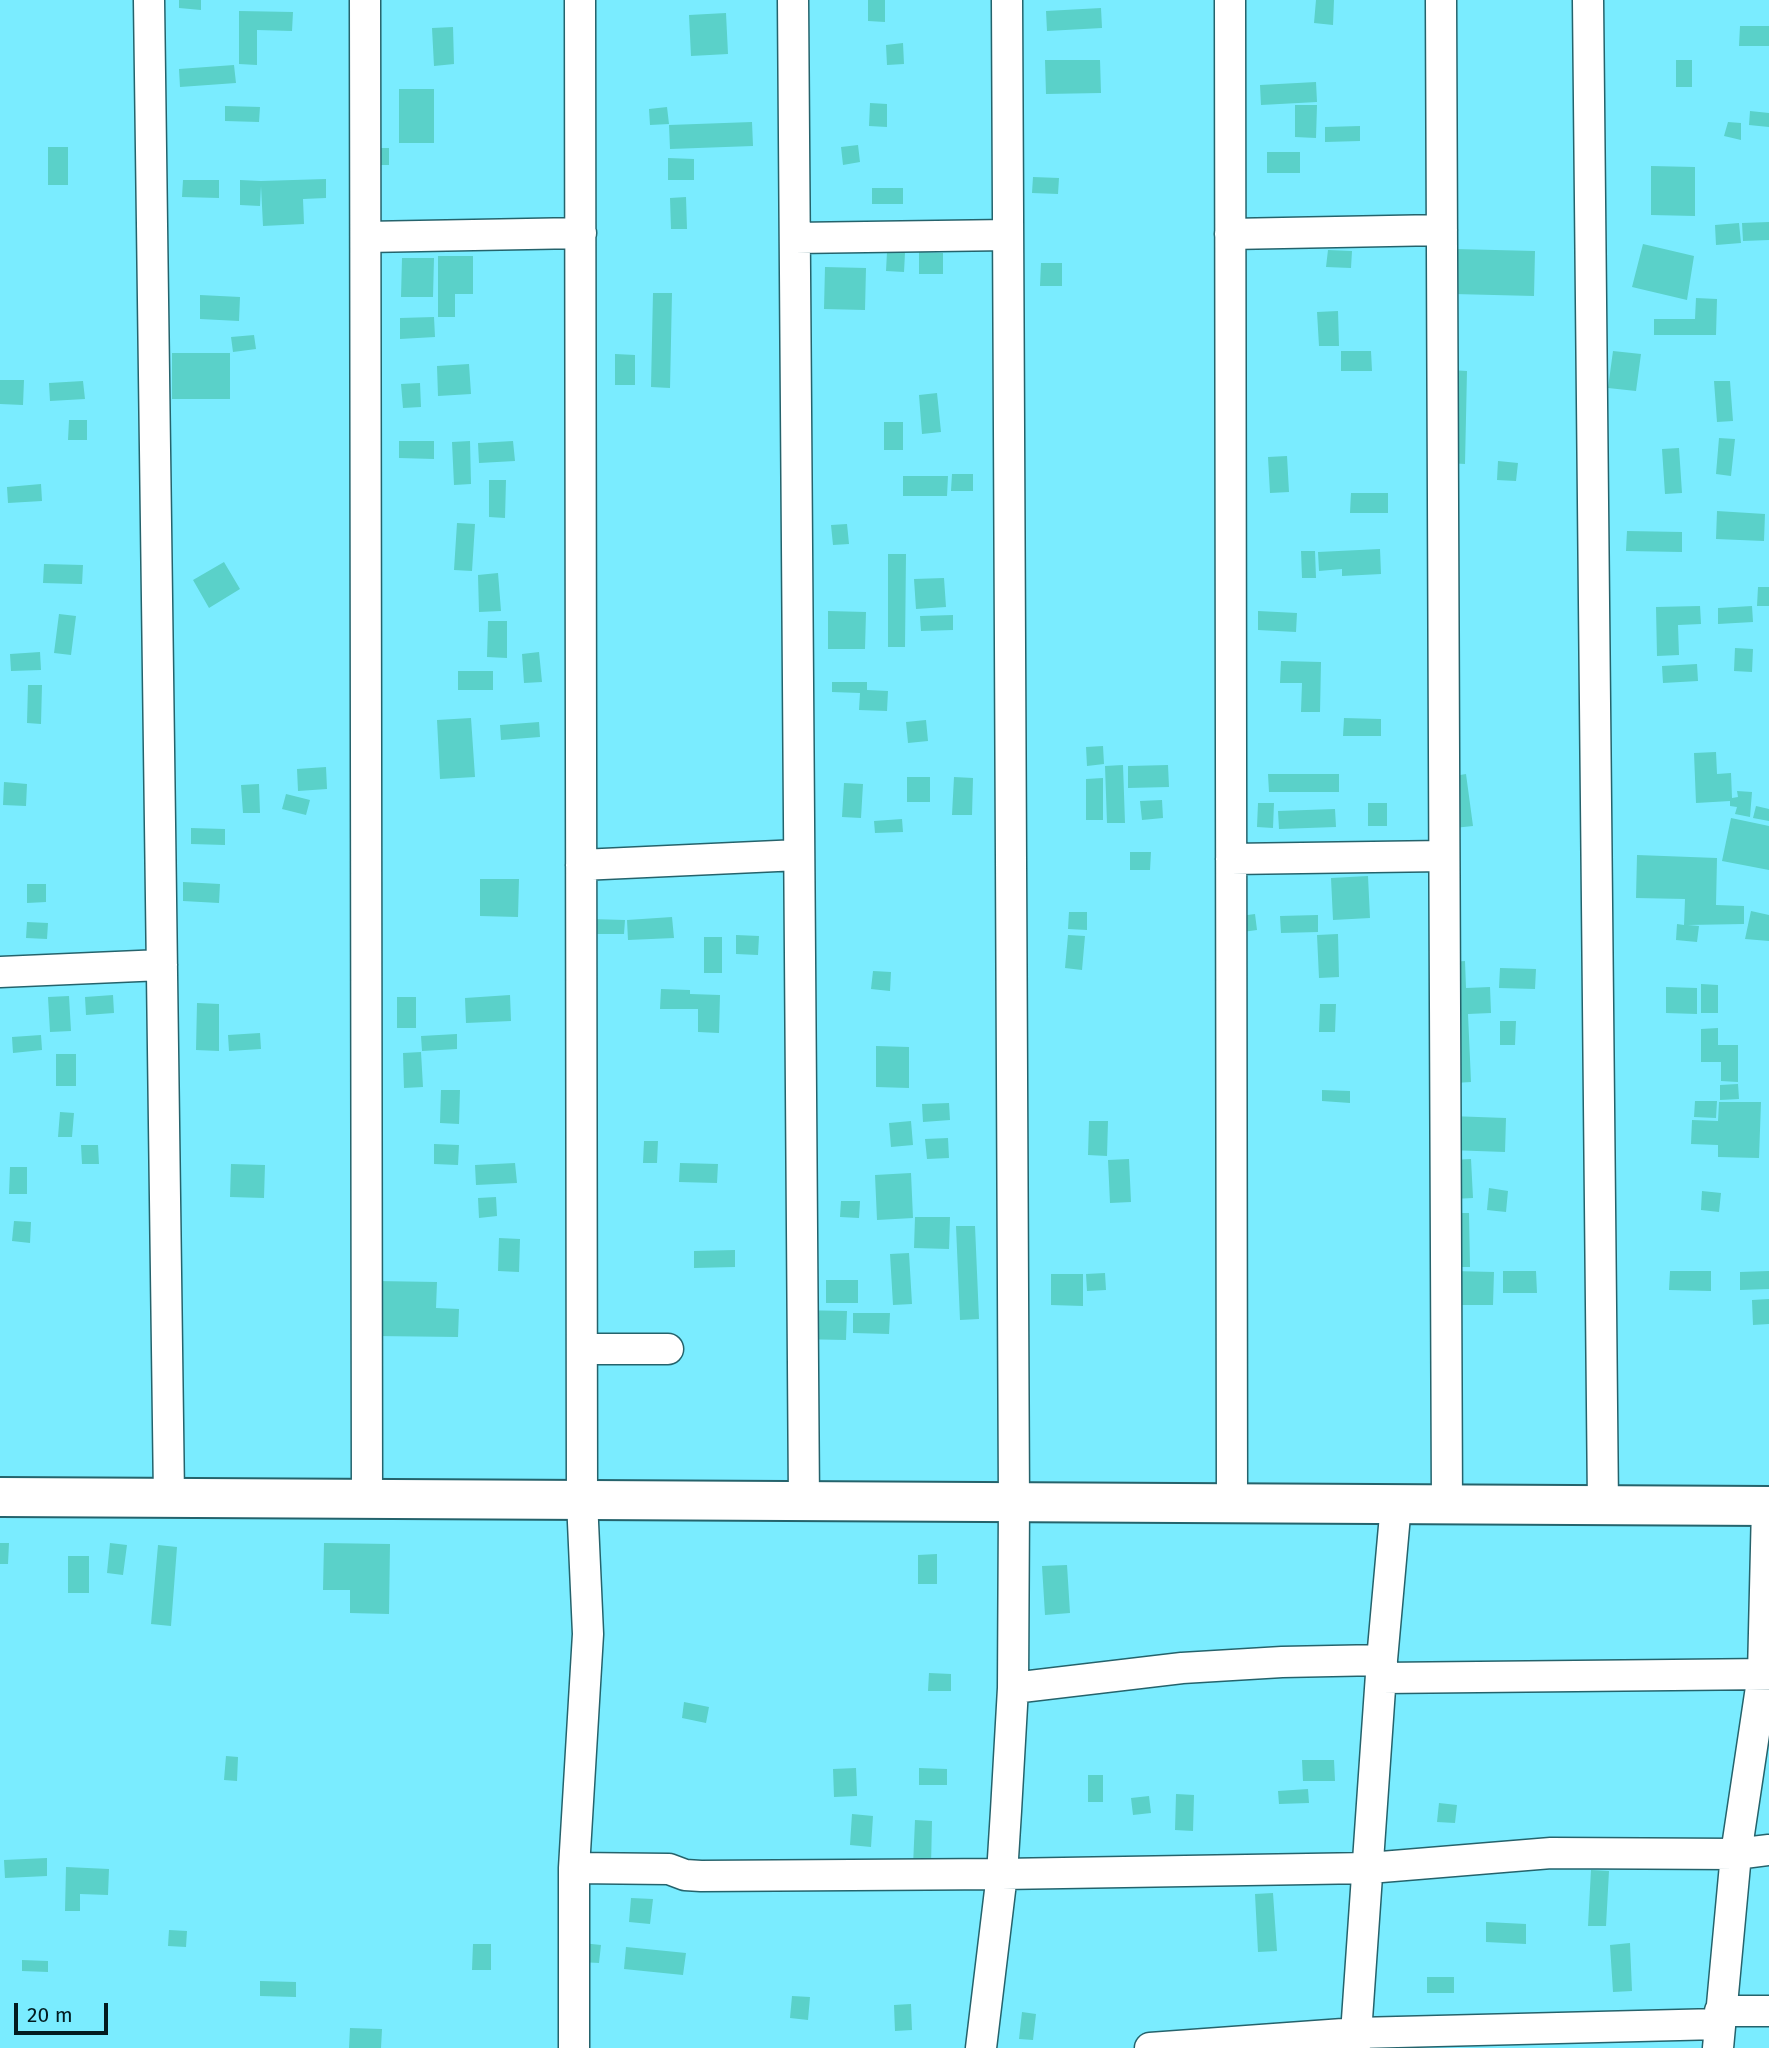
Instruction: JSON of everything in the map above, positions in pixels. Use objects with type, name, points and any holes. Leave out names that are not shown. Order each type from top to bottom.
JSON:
[{"type":"street","points":[[149,0],[169,1497]]},
{"type":"street","points":[[365,0],[367,1498]]},
{"type":"street","points":[[574,2048],[574,1868],[588,1634],[582,1500],[580,0]]},
{"type":"street","points":[[793,0],[804,1501]]},
{"type":"street","points":[[981,2048],[1002,1874],[1013,1688],[1007,0]]},
{"type":"street","points":[[1230,0],[1233,1503]]},
{"type":"street","points":[[1441,0],[1447,1504]]},
{"type":"street","points":[[1588,0],[1603,1505]]},
{"type":"street","points":[[1230,234],[1442,230]]},
{"type":"street","points":[[366,237],[580,233]]},
{"type":"street","points":[[795,238],[1008,234]]},
{"type":"street","points":[[581,865],[799,855]]},
{"type":"street","points":[[1231,859],[1444,856]]},
{"type":"street","points":[[0,972],[162,965]]},
{"type":"street","points":[[582,1349],[668,1349]]},
{"type":"street","points":[[0,1497],[1768,1506],[1766,1674],[1736,1854],[1719,2028]]},
{"type":"street","points":[[1356,2041],[1396,1504]]},
{"type":"street","points":[[1013,1688],[1182,1668],[1282,1662],[1382,1669],[1766,1674]]},
{"type":"street","points":[[574,1868],[669,1869],[685,1875],[701,1876],[1002,1874],[1369,1868],[1551,1853],[1736,1854],[1769,1850]]},
{"type":"street","points":[[1150,2048],[1719,2028],[1769,2011]]},
{"type":"building","points":[[179,0],[201,0],[201,10],[179,8]]},
{"type":"building","points":[[868,0],[885,0],[885,22],[868,21]]},
{"type":"building","points":[[1316,0],[1334,0],[1333,25],[1314,23]]},
{"type":"building","points":[[1101,8],[1102,28],[1047,31],[1046,11]]},
{"type":"building","points":[[239,11],[293,12],[292,31],[257,30],[257,65],[239,64]]},
{"type":"building","points":[[726,13],[728,54],[691,56],[689,15]]},
{"type":"building","points":[[1740,26],[1769,26],[1769,46],[1739,46]]},
{"type":"building","points":[[453,27],[454,64],[434,66],[432,28]]},
{"type":"building","points":[[903,43],[904,64],[887,65],[886,45]]},
{"type":"building","points":[[1045,60],[1100,60],[1101,93],[1046,94]]},
{"type":"building","points":[[1676,60],[1692,60],[1692,87],[1676,87]]},
{"type":"building","points":[[234,65],[236,83],[180,87],[179,69]]},
{"type":"building","points":[[1316,82],[1317,102],[1261,105],[1260,85]]},
{"type":"building","points":[[399,89],[434,89],[434,143],[399,143]]},
{"type":"building","points":[[870,103],[887,104],[887,127],[869,126]]},
{"type":"building","points":[[1295,105],[1317,105],[1316,138],[1295,137]]},
{"type":"building","points":[[225,106],[260,107],[259,122],[225,121]]},
{"type":"building","points":[[667,107],[669,124],[650,125],[649,109]]},
{"type":"building","points":[[1750,111],[1769,113],[1769,127],[1749,125]]},
{"type":"building","points":[[752,122],[753,146],[670,149],[669,125]]},
{"type":"building","points":[[1728,122],[1741,123],[1741,140],[1724,136]]},
{"type":"building","points":[[1360,126],[1360,141],[1325,142],[1325,127]]},
{"type":"building","points":[[858,145],[860,162],[843,165],[841,147]]},
{"type":"building","points":[[48,147],[68,147],[68,185],[48,185]]},
{"type":"building","points":[[369,148],[389,148],[389,165],[369,165]]},
{"type":"building","points":[[1267,152],[1300,152],[1300,173],[1267,173]]},
{"type":"building","points":[[668,158],[694,159],[694,180],[668,180]]},
{"type":"building","points":[[1651,166],[1695,167],[1695,216],[1651,215]]},
{"type":"building","points":[[1033,177],[1059,178],[1058,194],[1032,193]]},
{"type":"building","points":[[326,179],[326,198],[303,199],[304,224],[263,226],[261,186],[260,206],[240,205],[240,180]]},
{"type":"building","points":[[183,180],[219,180],[219,198],[182,197]]},
{"type":"building","points":[[872,188],[903,188],[903,204],[872,204]]},
{"type":"building","points":[[686,197],[687,229],[671,229],[670,198]]},
{"type":"building","points":[[1769,222],[1769,240],[1743,241],[1742,223]]},
{"type":"building","points":[[1739,223],[1741,243],[1716,245],[1715,225]]},
{"type":"building","points":[[1643,244],[1694,256],[1687,300],[1632,287]]},
{"type":"building","points":[[1455,249],[1535,251],[1534,296],[1454,294]]},
{"type":"building","points":[[1328,250],[1352,251],[1351,268],[1326,267]]},
{"type":"building","points":[[887,252],[905,253],[904,272],[886,271]]},
{"type":"building","points":[[919,252],[943,253],[943,274],[919,274]]},
{"type":"building","points":[[438,256],[473,256],[473,294],[455,294],[455,317],[438,317]]},
{"type":"building","points":[[402,258],[434,258],[433,297],[401,297]]},
{"type":"building","points":[[1041,263],[1062,263],[1062,286],[1040,286]]},
{"type":"building","points":[[825,267],[866,268],[865,310],[824,309]]},
{"type":"building","points":[[653,293],[672,293],[670,388],[651,387]]},
{"type":"building","points":[[200,295],[240,297],[239,321],[200,319]]},
{"type":"building","points":[[1696,298],[1717,299],[1716,335],[1654,335],[1654,319],[1695,319]]},
{"type":"building","points":[[1338,311],[1339,346],[1319,346],[1317,312]]},
{"type":"building","points":[[434,317],[435,337],[400,339],[400,318]]},
{"type":"building","points":[[254,335],[256,349],[233,352],[231,337]]},
{"type":"building","points":[[1341,351],[1371,351],[1372,371],[1341,371]]},
{"type":"building","points":[[1613,351],[1641,354],[1636,391],[1608,388]]},
{"type":"building","points":[[172,353],[230,353],[230,399],[172,399]]},
{"type":"building","points":[[615,354],[635,355],[635,385],[615,385]]},
{"type":"building","points":[[469,364],[471,394],[438,396],[437,366]]},
{"type":"building","points":[[1450,370],[1467,371],[1465,464],[1448,463]]},
{"type":"building","points":[[0,380],[24,380],[23,405],[0,404]]},
{"type":"building","points":[[83,381],[85,399],[50,401],[49,383]]},
{"type":"building","points":[[1714,381],[1730,381],[1733,421],[1717,422]]},
{"type":"building","points":[[420,383],[421,407],[403,408],[401,384]]},
{"type":"building","points":[[937,393],[941,432],[922,434],[919,395]]},
{"type":"building","points":[[69,420],[87,420],[87,440],[68,440]]},
{"type":"building","points":[[884,422],[903,422],[903,450],[884,450]]},
{"type":"building","points":[[1719,438],[1735,439],[1731,476],[1716,474]]},
{"type":"building","points":[[399,441],[434,441],[434,459],[399,458]]},
{"type":"building","points":[[470,441],[471,484],[454,485],[452,442]]},
{"type":"building","points":[[513,441],[515,461],[479,463],[478,443]]},
{"type":"building","points":[[1679,448],[1682,493],[1665,494],[1662,449]]},
{"type":"building","points":[[1287,456],[1289,492],[1270,493],[1268,457]]},
{"type":"building","points":[[1498,461],[1518,463],[1516,481],[1497,480]]},
{"type":"building","points":[[952,474],[973,474],[973,491],[951,491]]},
{"type":"building","points":[[903,476],[948,476],[947,496],[903,496]]},
{"type":"building","points":[[489,480],[506,480],[505,518],[489,517]]},
{"type":"building","points":[[41,484],[42,501],[8,503],[7,487]]},
{"type":"building","points":[[1351,493],[1388,493],[1388,513],[1350,513]]},
{"type":"building","points":[[1717,511],[1765,514],[1764,541],[1716,539]]},
{"type":"building","points":[[457,523],[475,524],[472,571],[454,570]]},
{"type":"building","points":[[847,524],[849,544],[833,545],[831,525]]},
{"type":"building","points":[[1627,531],[1682,532],[1682,552],[1626,551]]},
{"type":"building","points":[[1380,549],[1381,574],[1342,576],[1342,569],[1319,571],[1318,552]]},
{"type":"building","points":[[1301,551],[1315,551],[1316,578],[1302,578]]},
{"type":"building","points":[[888,554],[906,554],[905,647],[888,647]]},
{"type":"building","points":[[224,562],[240,589],[209,608],[193,580]]},
{"type":"building","points":[[44,564],[83,565],[82,584],[43,583]]},
{"type":"building","points":[[498,573],[501,611],[479,612],[478,575]]},
{"type":"building","points":[[944,578],[946,607],[916,609],[914,579]]},
{"type":"building","points":[[1758,587],[1769,587],[1769,606],[1757,606]]},
{"type":"building","points":[[1700,606],[1701,624],[1678,625],[1679,655],[1657,656],[1656,607]]},
{"type":"building","points":[[1752,606],[1753,622],[1718,624],[1718,608]]},
{"type":"building","points":[[828,611],[866,612],[865,649],[828,649]]},
{"type":"building","points":[[1258,611],[1297,613],[1296,632],[1258,630]]},
{"type":"building","points":[[59,614],[76,616],[71,655],[54,653]]},
{"type":"building","points":[[953,615],[953,630],[921,631],[920,616]]},
{"type":"building","points":[[488,621],[507,621],[507,658],[487,657]]},
{"type":"building","points":[[1735,648],[1753,649],[1752,672],[1734,671]]},
{"type":"building","points":[[40,652],[41,670],[11,671],[10,654]]},
{"type":"building","points":[[539,652],[542,682],[524,683],[522,654]]},
{"type":"building","points":[[1281,661],[1321,662],[1320,712],[1301,712],[1302,683],[1280,683]]},
{"type":"building","points":[[1697,664],[1698,681],[1663,683],[1662,666]]},
{"type":"building","points":[[458,671],[493,671],[493,690],[458,690]]},
{"type":"building","points":[[832,682],[867,682],[867,690],[888,691],[887,711],[859,710],[860,693],[832,692]]},
{"type":"building","points":[[28,685],[42,685],[41,724],[27,723]]},
{"type":"building","points":[[471,718],[475,777],[440,779],[437,720]]},
{"type":"building","points":[[1344,718],[1381,719],[1381,736],[1343,736]]},
{"type":"building","points":[[926,720],[928,741],[908,743],[906,722]]},
{"type":"building","points":[[539,722],[540,737],[501,740],[500,725]]},
{"type":"building","points":[[1103,746],[1104,764],[1087,766],[1086,747]]},
{"type":"building","points":[[1716,752],[1717,774],[1731,773],[1732,798],[1738,797],[1737,791],[1752,792],[1750,817],[1735,814],[1737,807],[1730,806],[1730,801],[1696,803],[1694,753]]},
{"type":"building","points":[[1123,765],[1125,823],[1107,823],[1105,766]]},
{"type":"building","points":[[1168,765],[1169,787],[1128,788],[1128,766]]},
{"type":"building","points":[[326,767],[327,789],[298,791],[297,769]]},
{"type":"building","points":[[1268,774],[1339,774],[1339,792],[1269,792]]},
{"type":"building","points":[[1466,774],[1473,826],[1454,828],[1448,777]]},
{"type":"building","points":[[907,777],[930,777],[930,802],[907,802]]},
{"type":"building","points":[[954,777],[973,778],[972,815],[952,815]]},
{"type":"building","points":[[1103,778],[1103,820],[1086,820],[1086,779]]},
{"type":"building","points":[[4,782],[27,784],[26,806],[3,805]]},
{"type":"building","points":[[844,783],[863,784],[861,818],[842,817]]},
{"type":"building","points":[[259,784],[260,813],[243,813],[241,785]]},
{"type":"building","points":[[286,794],[310,800],[306,815],[282,809]]},
{"type":"building","points":[[1162,800],[1163,818],[1142,820],[1140,801]]},
{"type":"building","points":[[1258,803],[1274,803],[1273,828],[1257,827]]},
{"type":"building","points":[[1368,803],[1387,803],[1387,826],[1368,826]]},
{"type":"building","points":[[1756,806],[1769,809],[1769,821],[1753,818]]},
{"type":"building","points":[[1335,809],[1336,827],[1279,829],[1278,811]]},
{"type":"building","points":[[1731,818],[1769,826],[1769,870],[1722,861]]},
{"type":"building","points":[[902,819],[903,832],[875,833],[874,821]]},
{"type":"building","points":[[191,828],[225,829],[225,845],[191,844]]},
{"type":"building","points":[[1130,852],[1151,852],[1150,870],[1130,870]]},
{"type":"building","points":[[1637,855],[1717,858],[1716,905],[1744,906],[1744,924],[1688,925],[1699,926],[1697,942],[1676,940],[1677,924],[1684,925],[1685,899],[1636,898]]},
{"type":"building","points":[[1368,876],[1370,918],[1333,920],[1331,878]]},
{"type":"building","points":[[480,879],[519,879],[518,917],[480,916]]},
{"type":"building","points":[[183,882],[220,884],[219,903],[183,901]]},
{"type":"building","points":[[27,884],[46,884],[46,902],[27,903]]},
{"type":"building","points":[[1751,911],[1769,915],[1769,941],[1745,939]]},
{"type":"building","points":[[1069,912],[1087,912],[1087,930],[1068,929]]},
{"type":"building","points":[[1255,914],[1257,930],[1235,933],[1233,917]]},
{"type":"building","points":[[1318,915],[1318,932],[1281,933],[1280,916]]},
{"type":"building","points":[[672,917],[674,938],[628,940],[627,920]]},
{"type":"building","points":[[591,919],[625,920],[624,934],[591,934]]},
{"type":"building","points":[[27,922],[48,923],[47,939],[26,938]]},
{"type":"building","points":[[1338,934],[1339,977],[1319,978],[1317,935]]},
{"type":"building","points":[[736,935],[759,936],[758,955],[736,954]]},
{"type":"building","points":[[1068,935],[1085,936],[1082,970],[1065,968]]},
{"type":"building","points":[[704,937],[722,937],[722,973],[704,973]]},
{"type":"building","points":[[1465,961],[1466,988],[1490,987],[1491,1013],[1468,1014],[1471,1082],[1455,1083],[1450,962]]},
{"type":"building","points":[[1500,968],[1536,969],[1535,989],[1499,988]]},
{"type":"building","points":[[873,971],[891,972],[890,991],[871,989]]},
{"type":"building","points":[[1701,984],[1718,985],[1718,1013],[1701,1013]]},
{"type":"building","points":[[1666,987],[1697,988],[1697,1014],[1666,1013]]},
{"type":"building","points":[[661,989],[720,995],[719,1033],[698,1032],[698,1009],[660,1009]]},
{"type":"building","points":[[113,995],[114,1013],[86,1015],[85,997]]},
{"type":"building","points":[[510,995],[511,1021],[466,1023],[465,998]]},
{"type":"building","points":[[69,996],[71,1031],[50,1032],[48,997]]},
{"type":"building","points":[[397,997],[416,997],[416,1028],[397,1028]]},
{"type":"building","points":[[197,1003],[219,1004],[219,1051],[196,1050]]},
{"type":"building","points":[[1320,1004],[1336,1004],[1335,1032],[1319,1032]]},
{"type":"building","points":[[1500,1021],[1516,1021],[1515,1045],[1500,1045]]},
{"type":"building","points":[[1718,1028],[1718,1045],[1738,1045],[1738,1082],[1721,1081],[1721,1062],[1701,1062],[1701,1029]]},
{"type":"building","points":[[260,1033],[261,1049],[229,1051],[228,1035]]},
{"type":"building","points":[[457,1034],[457,1049],[422,1051],[421,1036]]},
{"type":"building","points":[[41,1035],[42,1050],[13,1053],[12,1037]]},
{"type":"building","points":[[876,1046],[909,1047],[909,1088],[876,1087]]},
{"type":"building","points":[[421,1052],[423,1087],[404,1088],[403,1053]]},
{"type":"building","points":[[56,1054],[76,1054],[76,1086],[56,1086]]},
{"type":"building","points":[[1738,1084],[1739,1099],[1720,1100],[1720,1085]]},
{"type":"building","points":[[441,1090],[460,1090],[459,1124],[440,1123]]},
{"type":"building","points":[[1322,1090],[1350,1091],[1350,1103],[1322,1101]]},
{"type":"building","points":[[1695,1101],[1717,1101],[1716,1118],[1694,1117]]},
{"type":"building","points":[[1719,1102],[1761,1102],[1759,1158],[1718,1157],[1718,1145],[1691,1144],[1692,1120],[1718,1121]]},
{"type":"building","points":[[949,1103],[950,1120],[923,1122],[922,1104]]},
{"type":"building","points":[[60,1112],[74,1113],[72,1137],[58,1137]]},
{"type":"building","points":[[1450,1116],[1506,1118],[1505,1152],[1449,1150]]},
{"type":"building","points":[[911,1121],[913,1145],[891,1147],[889,1123]]},
{"type":"building","points":[[1089,1121],[1108,1121],[1107,1156],[1088,1155]]},
{"type":"building","points":[[948,1138],[949,1158],[927,1159],[925,1139]]},
{"type":"building","points":[[644,1141],[658,1141],[657,1163],[643,1163]]},
{"type":"building","points":[[434,1144],[459,1145],[458,1165],[434,1164]]},
{"type":"building","points":[[81,1145],[98,1145],[99,1164],[82,1164]]},
{"type":"building","points":[[1129,1159],[1131,1202],[1110,1203],[1108,1160]]},
{"type":"building","points":[[1471,1159],[1473,1198],[1453,1199],[1451,1160]]},
{"type":"building","points":[[515,1163],[517,1183],[476,1185],[475,1165]]},
{"type":"building","points":[[680,1163],[718,1164],[717,1183],[679,1182]]},
{"type":"building","points":[[231,1164],[265,1165],[264,1198],[230,1197]]},
{"type":"building","points":[[10,1167],[27,1167],[27,1194],[9,1194]]},
{"type":"building","points":[[911,1173],[913,1218],[877,1220],[875,1175]]},
{"type":"building","points":[[1489,1188],[1508,1191],[1506,1212],[1487,1210]]},
{"type":"building","points":[[1702,1191],[1721,1193],[1719,1212],[1701,1210]]},
{"type":"building","points":[[496,1197],[497,1216],[479,1218],[478,1198]]},
{"type":"building","points":[[841,1201],[860,1201],[859,1218],[840,1217]]},
{"type":"building","points":[[1450,1213],[1469,1213],[1470,1267],[1451,1267]]},
{"type":"building","points":[[915,1217],[950,1217],[949,1249],[914,1248]]},
{"type":"building","points":[[14,1221],[31,1222],[30,1243],[12,1241]]},
{"type":"building","points":[[956,1226],[975,1226],[979,1319],[960,1320]]},
{"type":"building","points":[[499,1238],[520,1239],[519,1272],[498,1271]]},
{"type":"building","points":[[735,1250],[735,1267],[694,1268],[694,1251]]},
{"type":"building","points":[[909,1253],[912,1304],[893,1305],[890,1254]]},
{"type":"building","points":[[1453,1271],[1494,1272],[1493,1305],[1453,1305]]},
{"type":"building","points":[[1503,1271],[1536,1271],[1537,1293],[1503,1293]]},
{"type":"building","points":[[1670,1271],[1711,1271],[1711,1291],[1669,1290]]},
{"type":"building","points":[[1769,1271],[1769,1289],[1740,1290],[1740,1272]]},
{"type":"building","points":[[1105,1273],[1106,1290],[1087,1291],[1086,1274]]},
{"type":"building","points":[[1051,1274],[1083,1274],[1083,1306],[1051,1305]]},
{"type":"building","points":[[826,1280],[858,1280],[858,1303],[826,1303]]},
{"type":"building","points":[[376,1281],[437,1282],[436,1308],[459,1309],[458,1337],[375,1336]]},
{"type":"building","points":[[1769,1299],[1769,1324],[1753,1325],[1752,1300]]},
{"type":"building","points":[[796,1310],[847,1311],[846,1340],[796,1339]]},
{"type":"building","points":[[853,1313],[890,1313],[889,1334],[853,1333]]},
{"type":"building","points":[[0,1543],[9,1543],[8,1564],[0,1564]]},
{"type":"building","points":[[110,1543],[127,1545],[123,1575],[107,1573]]},
{"type":"building","points":[[324,1543],[390,1544],[389,1614],[350,1613],[350,1590],[323,1590]]},
{"type":"building","points":[[158,1545],[177,1547],[171,1626],[151,1624]]},
{"type":"building","points":[[937,1554],[937,1584],[918,1584],[918,1555]]},
{"type":"building","points":[[68,1556],[89,1556],[89,1593],[68,1593]]},
{"type":"building","points":[[1067,1565],[1070,1613],[1045,1615],[1042,1566]]},
{"type":"building","points":[[929,1673],[951,1674],[951,1691],[928,1691]]},
{"type":"building","points":[[684,1702],[709,1707],[706,1723],[682,1718]]},
{"type":"building","points":[[226,1756],[238,1757],[237,1781],[224,1780]]},
{"type":"building","points":[[1302,1760],[1334,1760],[1335,1781],[1303,1781]]},
{"type":"building","points":[[856,1768],[857,1796],[834,1797],[833,1769]]},
{"type":"building","points":[[919,1768],[947,1769],[947,1785],[919,1785]]},
{"type":"building","points":[[1088,1775],[1103,1775],[1103,1802],[1088,1802]]},
{"type":"building","points":[[1308,1789],[1309,1803],[1279,1804],[1278,1791]]},
{"type":"building","points":[[1176,1794],[1194,1795],[1193,1831],[1175,1830]]},
{"type":"building","points":[[1149,1796],[1151,1813],[1133,1815],[1131,1798]]},
{"type":"building","points":[[1439,1803],[1457,1805],[1455,1823],[1437,1822]]},
{"type":"building","points":[[852,1814],[873,1816],[871,1847],[850,1845]]},
{"type":"building","points":[[915,1820],[932,1821],[931,1866],[913,1866]]},
{"type":"building","points":[[47,1858],[47,1876],[5,1878],[4,1860]]},
{"type":"building","points":[[66,1867],[109,1869],[108,1895],[80,1894],[80,1911],[65,1911]]},
{"type":"building","points":[[1591,1870],[1609,1871],[1606,1926],[1588,1926]]},
{"type":"building","points":[[1273,1893],[1277,1951],[1258,1952],[1255,1894]]},
{"type":"building","points":[[631,1898],[653,1899],[650,1924],[629,1922]]},
{"type":"building","points":[[1486,1922],[1526,1924],[1526,1944],[1486,1942]]},
{"type":"building","points":[[169,1930],[187,1931],[186,1947],[168,1946]]},
{"type":"building","points":[[582,1943],[601,1945],[599,1963],[580,1962]]},
{"type":"building","points":[[1630,1943],[1632,1991],[1613,1992],[1610,1945]]},
{"type":"building","points":[[473,1944],[491,1944],[491,1970],[472,1970]]},
{"type":"building","points":[[626,1947],[686,1953],[683,1975],[624,1969]]},
{"type":"building","points":[[22,1960],[48,1961],[48,1972],[22,1971]]},
{"type":"building","points":[[1427,1977],[1454,1977],[1454,1993],[1427,1993]]},
{"type":"building","points":[[260,1981],[296,1982],[296,1997],[260,1996]]},
{"type":"building","points":[[792,1996],[810,1997],[808,2020],[790,2018]]},
{"type":"building","points":[[911,2004],[912,2030],[895,2031],[894,2005]]},
{"type":"building","points":[[1022,2012],[1036,2014],[1033,2040],[1019,2039]]},
{"type":"building","points":[[350,2028],[382,2029],[381,2048],[349,2048]]}]
